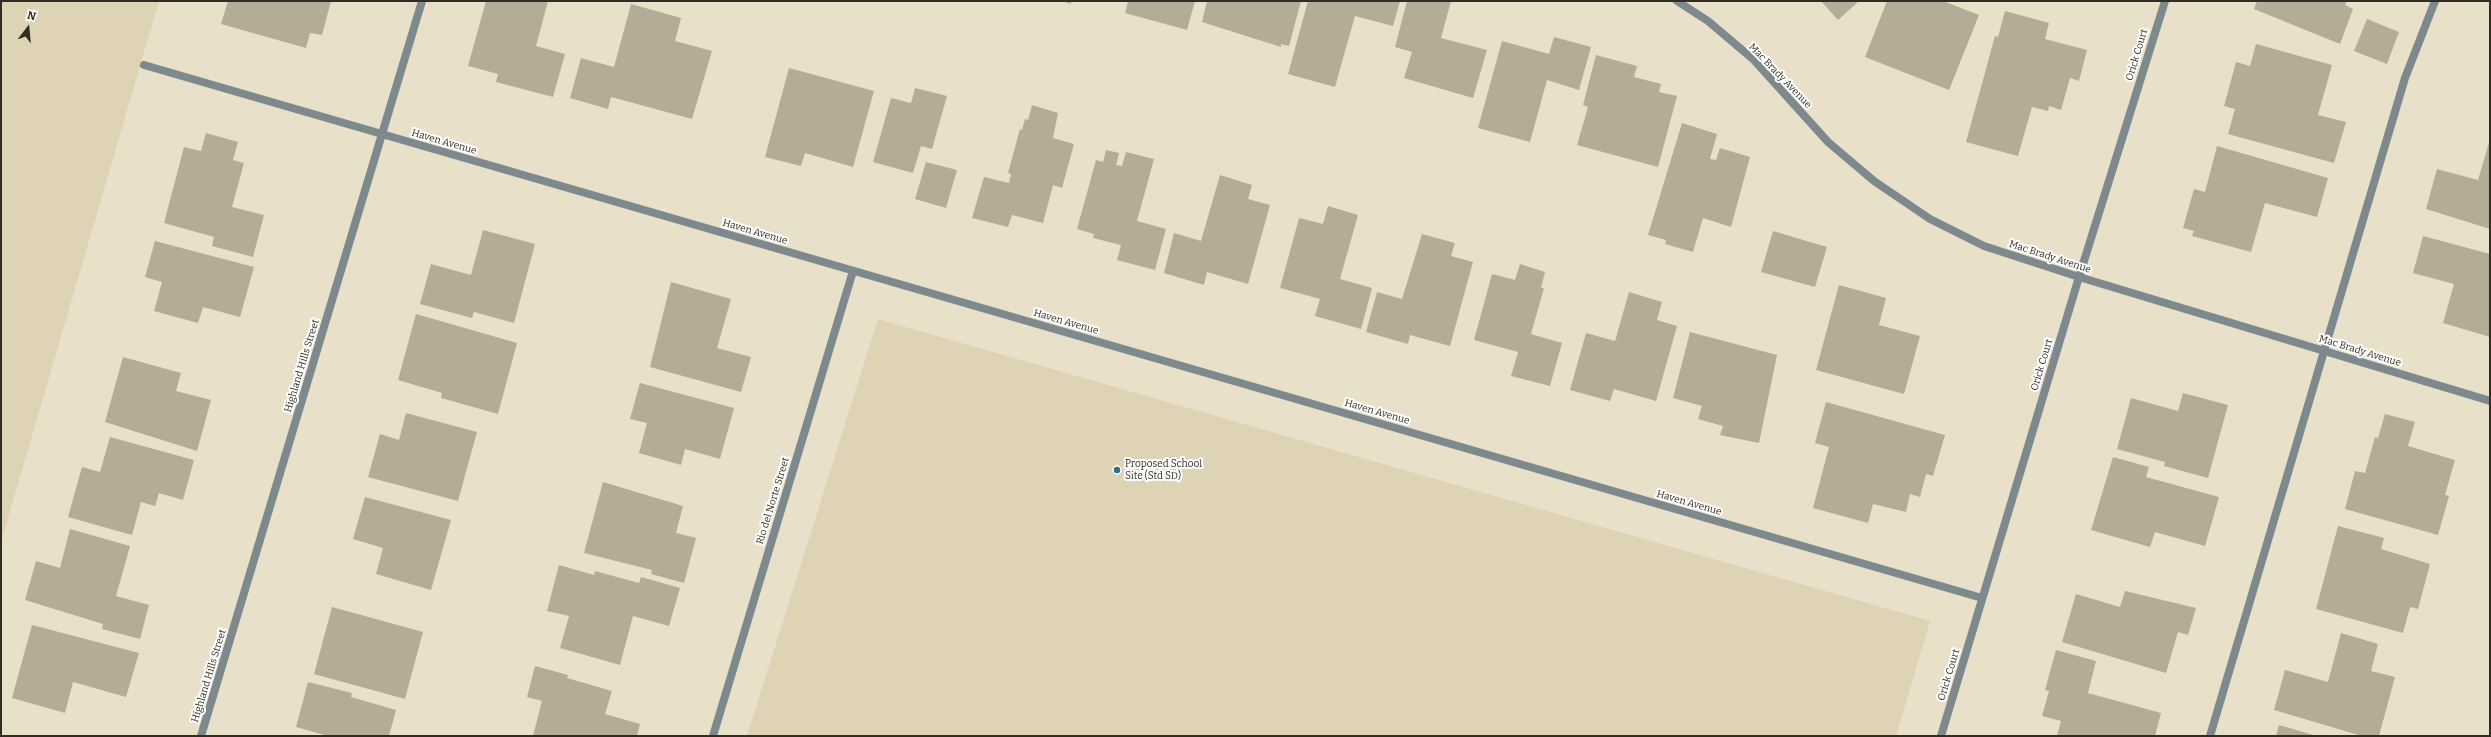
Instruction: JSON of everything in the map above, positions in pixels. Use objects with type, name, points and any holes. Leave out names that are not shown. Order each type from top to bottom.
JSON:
[{"type":"street","name":"Highland Hills Street","points":[[201,736],[422,1]]},
{"type":"street","name":"Mac Brady Avenue","points":[[1677,1],[1708,21],[1754,60],[1828,142],[1874,182],[1930,219],[1984,246],[2079,278],[2490,401]]},
{"type":"street","name":"Orick Court","points":[[1941,736],[2079,278],[2165,1]]},
{"type":"street","points":[[2210,736],[2405,78],[2435,1]]},
{"type":"street","name":"Haven Avenue","points":[[144,65],[1982,598]]},
{"type":"street","name":"Rio del Norte Street","points":[[713,736],[853,271]]},
{"type":"shaded area","points":[[1,1],[159,1],[1,542]]},
{"type":"shaded area","name":"Proposed School Site (Std SD)","points":[[878,319],[1930,621],[1896,736],[747,736]]},
{"type":"building","points":[[228,1],[331,1],[322,35],[310,33],[306,48],[221,24]]},
{"type":"building","points":[[486,1],[548,1],[536,46],[565,54],[553,97],[496,82],[498,74],[468,66]]},
{"type":"building","points":[[1062,1],[1071,1],[1071,4]]},
{"type":"building","points":[[1128,1],[1195,1],[1187,30],[1125,13]]},
{"type":"building","points":[[1207,1],[1301,1],[1289,46],[1281,44],[1281,47],[1202,22]]},
{"type":"building","points":[[1308,1],[1400,1],[1393,26],[1355,16],[1335,87],[1288,74]]},
{"type":"building","points":[[1407,1],[1451,1],[1441,38],[1487,50],[1473,98],[1404,78],[1412,52],[1395,47]]},
{"type":"building","points":[[1821,1],[1859,1],[1838,20]]},
{"type":"building","points":[[1887,1],[1943,1],[1979,15],[1949,90],[1865,57]]},
{"type":"building","points":[[2257,1],[2347,1],[2345,5],[2353,9],[2340,44],[2254,9]]},
{"type":"building","points":[[631,4],[681,18],[675,41],[712,51],[692,119],[611,97],[608,109],[570,98],[581,58],[614,67]]},
{"type":"building","points":[[2005,11],[2049,23],[2045,39],[2087,50],[2079,81],[2070,78],[2061,110],[2049,106],[2048,111],[2032,107],[2018,156],[1966,142],[1995,36],[1998,37]]},
{"type":"building","points":[[2367,19],[2399,32],[2387,64],[2354,51]]},
{"type":"building","points":[[1554,37],[1591,47],[1579,90],[1547,80],[1530,142],[1478,128],[1502,41],[1549,54]]},
{"type":"building","points":[[2256,44],[2332,65],[2318,115],[2346,122],[2334,163],[2228,134],[2235,109],[2224,106],[2236,62],[2250,66]]},
{"type":"building","points":[[1596,55],[1637,66],[1634,77],[1661,84],[1659,92],[1677,96],[1658,167],[1577,145],[1588,107],[1583,105]]},
{"type":"building","points":[[789,68],[874,91],[853,167],[805,153],[801,166],[765,157]]},
{"type":"building","points":[[915,88],[947,96],[932,149],[921,146],[913,173],[873,162],[891,98],[911,103]]},
{"type":"building","points":[[1032,105],[1058,113],[1053,138],[1074,144],[1062,188],[1053,185],[1043,223],[1012,215],[1008,227],[972,218],[984,177],[1009,183],[1011,174],[1008,173],[1020,129],[1022,130],[1025,119],[1028,120]]},
{"type":"building","points":[[1682,123],[1717,134],[1710,159],[1716,160],[1720,148],[1750,157],[1731,227],[1703,218],[1693,252],[1665,244],[1666,240],[1648,235]]},
{"type":"building","points":[[206,133],[238,142],[233,160],[244,163],[232,207],[264,215],[253,257],[212,246],[214,237],[164,223],[184,147],[201,151]]},
{"type":"building","points":[[2490,139],[2490,229],[2426,209],[2437,169],[2478,180]]},
{"type":"building","points":[[2217,146],[2328,178],[2317,217],[2265,203],[2251,252],[2192,236],[2194,231],[2183,228],[2194,189],[2205,192]]},
{"type":"building","points":[[1106,150],[1119,153],[1116,165],[1122,166],[1126,152],[1154,159],[1137,221],[1166,229],[1155,270],[1117,260],[1121,245],[1093,238],[1094,234],[1077,229],[1096,160],[1103,162]]},
{"type":"building","points":[[926,162],[957,170],[946,208],[915,199]]},
{"type":"building","points":[[1220,175],[1252,185],[1248,199],[1270,205],[1248,284],[1207,272],[1204,285],[1164,273],[1174,233],[1201,241]]},
{"type":"building","points":[[1328,206],[1358,215],[1340,279],[1372,288],[1361,329],[1315,316],[1320,299],[1280,288],[1299,218],[1323,224]]},
{"type":"building","points":[[483,230],[535,244],[514,323],[474,312],[472,318],[420,304],[431,264],[471,275]]},
{"type":"building","points":[[1773,231],[1827,247],[1815,287],[1761,272]]},
{"type":"building","points":[[1422,234],[1455,243],[1451,256],[1473,262],[1450,346],[1410,335],[1408,344],[1366,332],[1377,292],[1402,299]]},
{"type":"building","points":[[2423,236],[2490,254],[2490,337],[2443,323],[2454,284],[2413,273]]},
{"type":"building","points":[[155,241],[254,267],[240,317],[203,307],[198,323],[154,311],[162,282],[145,277]]},
{"type":"building","points":[[1520,264],[1545,272],[1541,288],[1544,288],[1531,334],[1562,343],[1550,386],[1511,376],[1518,352],[1474,340],[1492,274],[1515,280]]},
{"type":"building","points":[[671,282],[731,299],[717,348],[751,357],[741,392],[650,367]]},
{"type":"building","points":[[1839,285],[1886,298],[1879,325],[1920,336],[1904,394],[1816,370]]},
{"type":"building","points":[[1629,292],[1662,302],[1657,320],[1677,326],[1656,401],[1614,389],[1610,401],[1570,390],[1586,333],[1615,341]]},
{"type":"building","points":[[416,314],[517,343],[498,414],[441,398],[442,393],[398,380]]},
{"type":"building","points":[[1690,332],[1777,355],[1759,443],[1720,435],[1723,426],[1698,419],[1702,406],[1673,398]]},
{"type":"building","points":[[123,357],[181,373],[176,391],[211,400],[197,451],[105,422]]},
{"type":"building","points":[[640,383],[734,408],[720,459],[685,449],[681,465],[639,453],[647,423],[630,419]]},
{"type":"building","points":[[2183,393],[2228,405],[2208,478],[2164,466],[2165,462],[2117,449],[2131,398],[2178,411]]},
{"type":"building","points":[[1826,402],[1945,435],[1933,476],[1926,474],[1920,497],[1910,494],[1906,512],[1873,504],[1868,523],[1813,508],[1829,447],[1815,443]]},
{"type":"building","points":[[406,413],[477,432],[458,501],[368,477],[380,434],[399,440]]},
{"type":"building","points":[[2385,414],[2415,422],[2408,446],[2455,460],[2445,495],[2449,496],[2438,535],[2345,509],[2355,471],[2365,473],[2375,437],[2378,438]]},
{"type":"building","points":[[110,437],[194,460],[183,500],[159,493],[155,506],[141,502],[132,535],[68,517],[82,467],[100,472]]},
{"type":"building","points":[[2113,457],[2149,467],[2146,477],[2219,497],[2205,546],[2155,532],[2150,547],[2091,530]]},
{"type":"building","points":[[603,482],[683,506],[676,533],[696,538],[684,583],[651,574],[652,570],[584,553]]},
{"type":"building","points":[[365,497],[451,520],[431,590],[376,574],[383,548],[353,539]]},
{"type":"building","points":[[2338,526],[2384,538],[2381,549],[2430,564],[2418,609],[2410,607],[2403,633],[2316,609]]},
{"type":"building","points":[[70,529],[130,546],[116,596],[149,605],[140,639],[102,629],[103,624],[25,600],[36,561],[60,568]]},
{"type":"building","points":[[559,565],[594,575],[595,571],[639,583],[641,577],[680,588],[669,626],[633,616],[620,665],[560,648],[569,616],[547,611]]},
{"type":"building","points":[[2125,591],[2196,608],[2188,635],[2178,632],[2166,673],[2062,642],[2076,594],[2120,607]]},
{"type":"building","points":[[332,607],[423,632],[405,699],[314,674]]},
{"type":"building","points":[[32,625],[139,653],[126,697],[73,682],[65,713],[12,698]]},
{"type":"building","points":[[2341,633],[2378,644],[2371,671],[2395,677],[2379,736],[2362,736],[2274,710],[2285,670],[2328,682]]},
{"type":"building","points":[[2056,650],[2096,661],[2088,693],[2161,713],[2155,736],[2057,736],[2061,721],[2042,716],[2049,691],[2045,690]]},
{"type":"building","points":[[535,666],[568,675],[567,678],[612,691],[605,714],[640,724],[637,736],[533,736],[542,701],[527,697]]},
{"type":"building","points":[[308,682],[352,693],[351,697],[396,710],[389,736],[328,736],[296,727]]},
{"type":"building","points":[[2279,725],[2317,736],[2276,736]]},
{"type":"place","name":"Proposed School Site (Std SD)","points":[[1117,470]]}]
